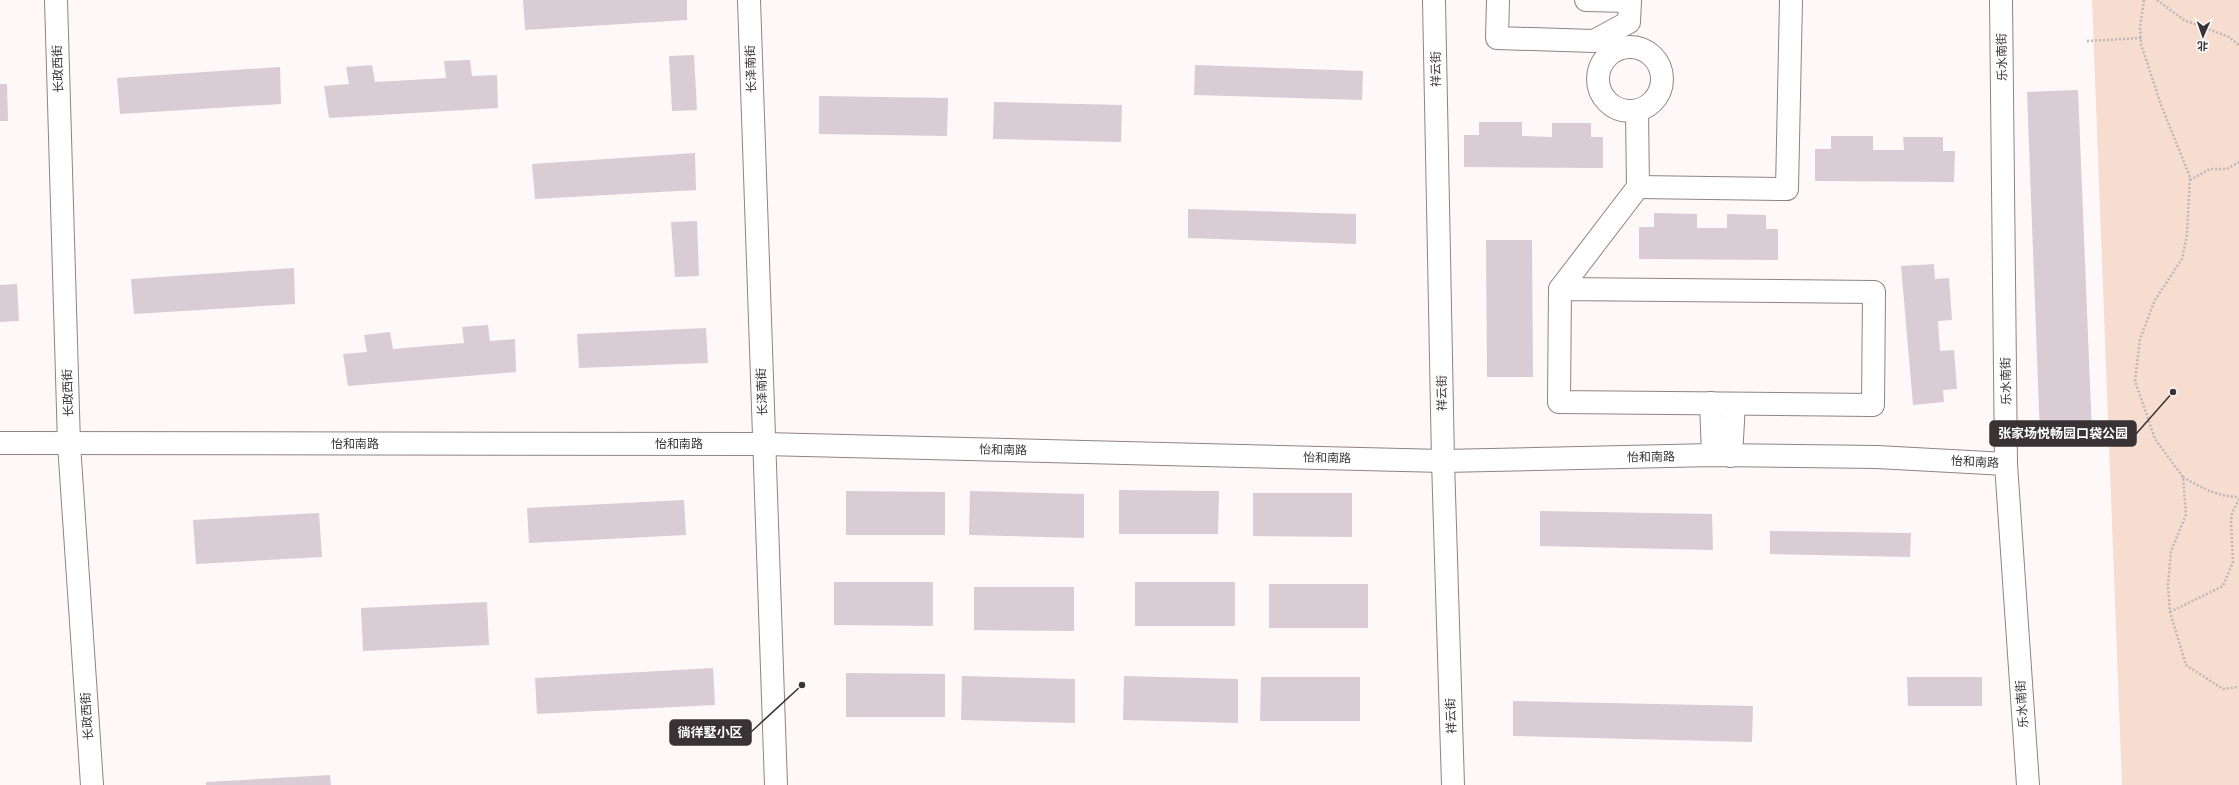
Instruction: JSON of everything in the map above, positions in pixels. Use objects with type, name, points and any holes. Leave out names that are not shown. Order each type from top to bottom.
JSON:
[{"type":"street","name":"长政西街","points":[[56,0],[69,444],[92,785]]},
{"type":"street","name":"长泽南街","points":[[749,0],[776,785]]},
{"type":"street","name":"祥云街","points":[[1434,0],[1443,461],[1453,785]]},
{"type":"street","points":[[1498,0],[1497,38],[1594,41],[1619,39],[1646,51],[1655,58],[1661,68],[1663,79],[1661,90],[1656,100],[1648,107],[1637,111],[1627,112],[1617,109],[1608,104],[1598,87],[1598,77],[1605,58],[1613,52],[1619,39],[1629,22],[1630,1],[1586,0]]},
{"type":"street","points":[[1638,187],[1787,189],[1792,0]]},
{"type":"street","name":"乐水南街","points":[[2001,0],[2006,464],[2028,785]]},
{"type":"street","points":[[1560,289],[1874,292],[1873,405],[1559,402],[1560,289],[1638,187],[1637,111]]},
{"type":"street","points":[[1711,403],[1722,456]]},
{"type":"street","points":[[1722,456],[1734,404]]},
{"type":"street","name":"怡和南路","points":[[0,443],[764,444],[1443,461],[1722,456],[1876,457],[2006,464]]},
{"type":"path","points":[[2144,0],[2140,27],[2141,38],[2161,105],[2190,180],[2187,234],[2182,259],[2155,300],[2140,339],[2135,381],[2155,439],[2183,476],[2199,487],[2215,493],[2239,498],[2232,513],[2231,522],[2233,562],[2223,586],[2170,612]]},
{"type":"path","points":[[2157,0],[2184,20],[2229,37],[2239,45]]},
{"type":"path","points":[[2087,41],[2141,38]]},
{"type":"path","points":[[2190,180],[2210,169],[2227,169],[2239,162]]},
{"type":"path","points":[[2183,476],[2186,515],[2171,552],[2168,585],[2170,612],[2186,665],[2223,689],[2239,687]]},
{"type":"shaded area","points":[[2092,0],[2239,0],[2239,785],[2122,785]]},
{"type":"building","points":[[523,0],[687,0],[687,20],[525,30]]},
{"type":"building","points":[[694,55],[697,110],[672,111],[669,56]]},
{"type":"building","points":[[470,60],[472,76],[497,75],[498,108],[329,118],[324,86],[349,84],[346,67],[372,65],[375,82],[446,78],[444,61]]},
{"type":"building","points":[[1195,65],[1363,71],[1362,100],[1194,95]]},
{"type":"building","points":[[280,67],[281,104],[120,114],[117,78]]},
{"type":"building","points":[[0,84],[7,84],[8,121],[0,121]]},
{"type":"building","points":[[2078,90],[2092,434],[2040,436],[2027,92]]},
{"type":"building","points":[[819,96],[948,98],[947,136],[819,134]]},
{"type":"building","points":[[994,102],[1122,105],[1121,142],[993,139]]},
{"type":"building","points":[[1479,122],[1522,122],[1522,136],[1552,137],[1552,123],[1591,123],[1591,137],[1603,137],[1603,168],[1464,167],[1464,135],[1479,135]]},
{"type":"building","points":[[1831,136],[1873,136],[1873,150],[1904,150],[1903,137],[1943,137],[1943,151],[1955,151],[1954,182],[1815,181],[1815,149],[1831,149]]},
{"type":"building","points":[[695,153],[696,190],[535,199],[532,164]]},
{"type":"building","points":[[1188,209],[1356,214],[1356,244],[1188,238]]},
{"type":"building","points":[[1654,213],[1697,214],[1697,228],[1727,228],[1727,214],[1766,215],[1766,229],[1778,229],[1778,260],[1639,259],[1639,227],[1654,227]]},
{"type":"building","points":[[697,221],[699,276],[675,277],[671,222]]},
{"type":"building","points":[[1486,240],[1532,240],[1533,377],[1487,377]]},
{"type":"building","points":[[1934,264],[1935,279],[1949,278],[1952,320],[1938,321],[1940,351],[1954,350],[1957,389],[1943,390],[1944,402],[1913,405],[1901,266]]},
{"type":"building","points":[[294,268],[295,304],[134,314],[131,279]]},
{"type":"building","points":[[17,284],[19,321],[0,322],[0,285]]},
{"type":"building","points":[[488,325],[490,341],[515,339],[516,372],[348,386],[343,354],[367,352],[364,335],[390,332],[393,349],[464,343],[462,327]]},
{"type":"building","points":[[706,328],[708,363],[579,368],[577,334]]},
{"type":"building","points":[[1119,490],[1219,491],[1218,534],[1119,534]]},
{"type":"building","points":[[846,491],[945,492],[945,535],[846,535]]},
{"type":"building","points":[[970,491],[1084,494],[1084,538],[969,535]]},
{"type":"building","points":[[1253,493],[1352,493],[1352,537],[1253,536]]},
{"type":"building","points":[[684,500],[686,535],[529,543],[527,508]]},
{"type":"building","points":[[1540,511],[1712,514],[1713,550],[1540,546]]},
{"type":"building","points":[[319,513],[322,557],[196,564],[193,520]]},
{"type":"building","points":[[1770,531],[1911,533],[1910,557],[1770,554]]},
{"type":"building","points":[[834,582],[933,582],[933,626],[834,625]]},
{"type":"building","points":[[1135,582],[1235,582],[1235,626],[1135,626]]},
{"type":"building","points":[[1269,584],[1368,584],[1368,628],[1269,628]]},
{"type":"building","points":[[974,587],[1074,587],[1074,631],[974,630]]},
{"type":"building","points":[[487,602],[489,645],[363,651],[361,608]]},
{"type":"building","points":[[713,668],[715,705],[537,714],[535,678]]},
{"type":"building","points":[[846,673],[945,674],[945,717],[846,717]]},
{"type":"building","points":[[962,676],[1075,679],[1075,723],[961,720]]},
{"type":"building","points":[[1124,676],[1238,679],[1238,723],[1123,720]]},
{"type":"building","points":[[1261,677],[1360,677],[1360,721],[1260,721]]},
{"type":"building","points":[[1907,677],[1982,677],[1982,706],[1908,706]]},
{"type":"building","points":[[1513,701],[1753,706],[1752,742],[1513,736]]},
{"type":"building","points":[[330,775],[331,785],[206,785],[206,782]]},
{"type":"place","name":"张家场悦畅园口袋公园","points":[[2173,392]]},
{"type":"place","name":"徜徉墅小区","points":[[802,685]]}]
